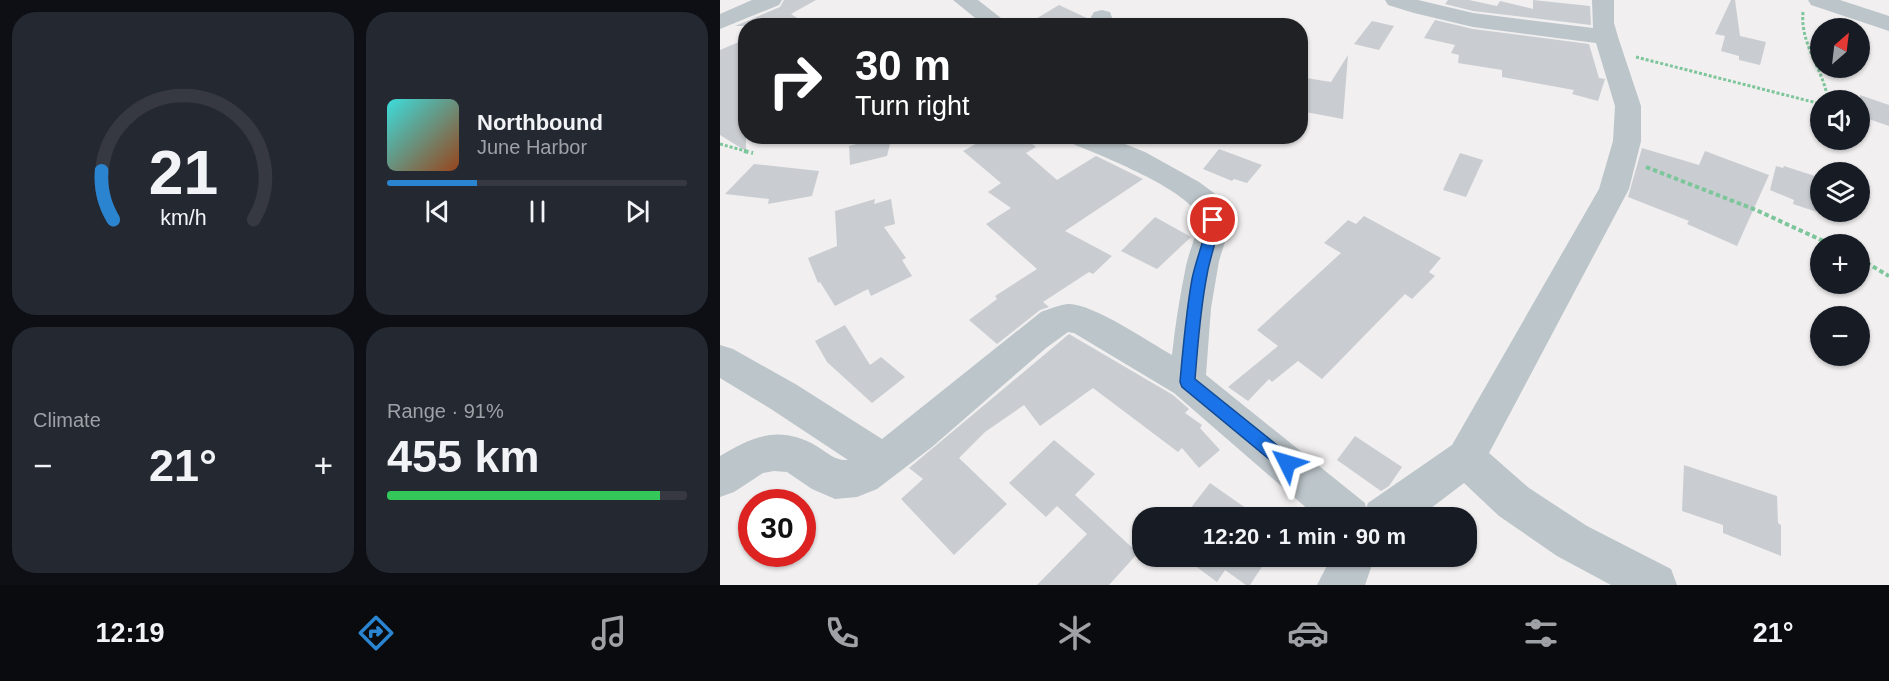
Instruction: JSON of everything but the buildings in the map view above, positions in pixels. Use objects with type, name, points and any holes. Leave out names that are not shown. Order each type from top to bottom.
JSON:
[{"type":"street","points":[[720,22],[771,0]]},
{"type":"street","points":[[964,0],[989,18]]},
{"type":"street","points":[[1396,0],[1483,21],[1609,44]]},
{"type":"street","points":[[1398,507],[1466,458],[1614,189],[1627,141],[1628,106],[1603,23],[1603,0]]},
{"type":"street","points":[[1812,3],[1889,24]]},
{"type":"street","points":[[1098,144],[1135,159],[1189,189],[1204,200],[1211,210],[1212,235],[1203,261],[1194,308],[1187,382]]},
{"type":"street","points":[[720,478],[745,462],[767,454],[782,452],[792,454],[833,480],[846,481],[865,475],[922,432],[1053,322],[1068,318],[1081,320],[1187,382],[1337,507]]},
{"type":"street","points":[[720,360],[784,397],[882,461]]},
{"type":"street","points":[[1466,458],[1514,502],[1572,540],[1655,585]]},
{"type":"street","points":[[1339,585],[1351,567]]},
{"type":"path","points":[[1812,3],[1800,23],[1801,33],[1824,90]]},
{"type":"path","points":[[1609,44],[1704,73],[1810,101]]},
{"type":"path","points":[[720,144],[753,153]]},
{"type":"path","points":[[1623,159],[1756,210],[1810,235]]},
{"type":"path","points":[[1870,266],[1889,276]]},
{"type":"route","points":[[1213,220],[1212,235],[1203,261],[1194,308],[1187,382],[1287,463]]}]
